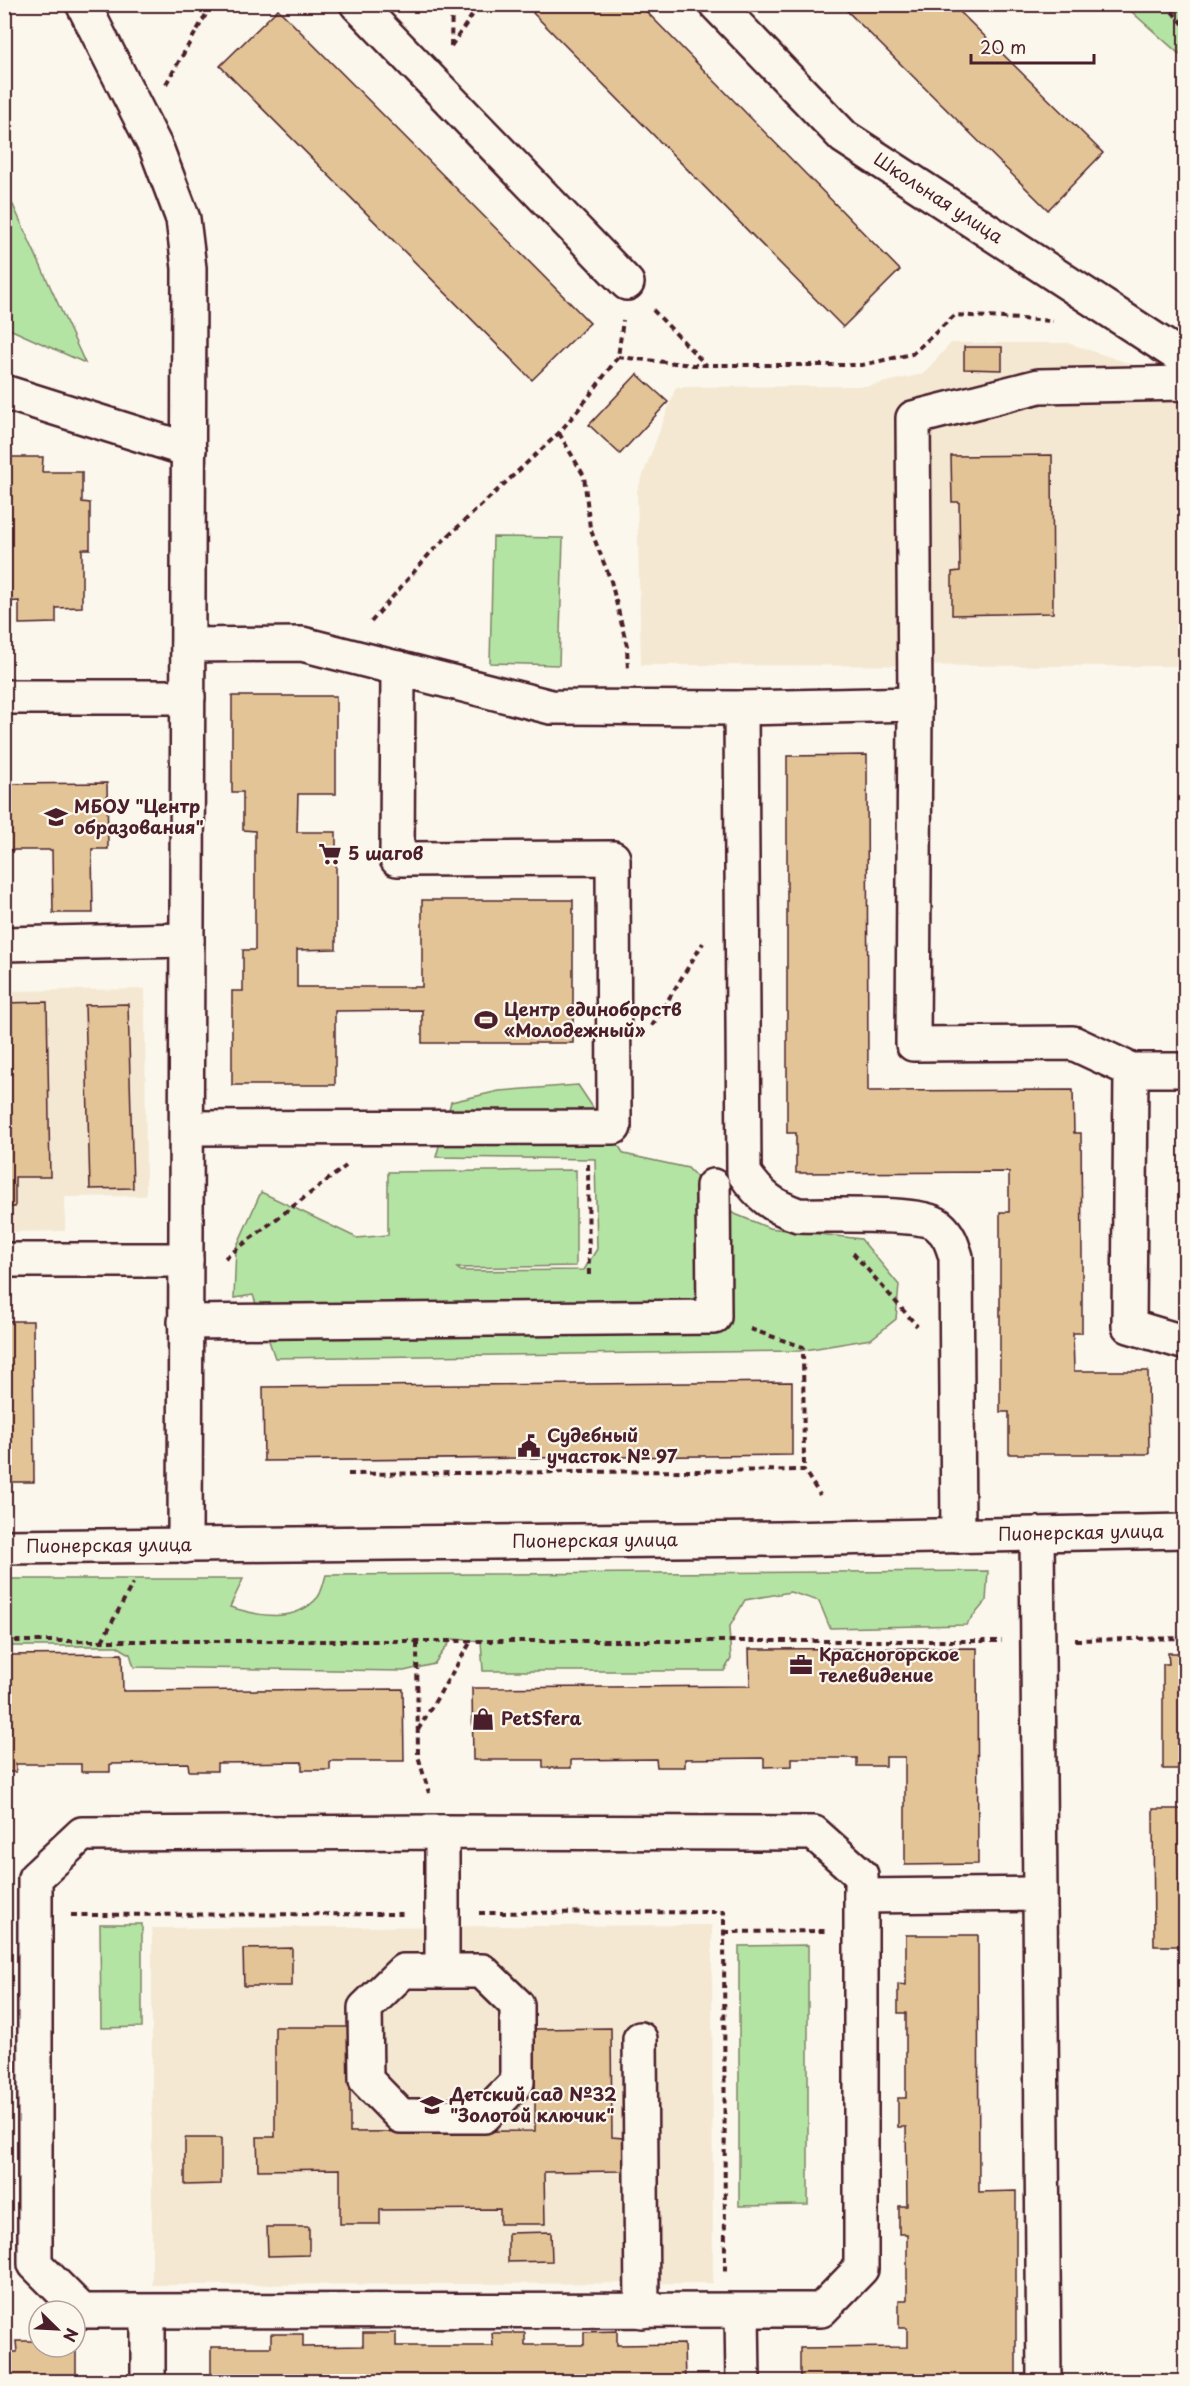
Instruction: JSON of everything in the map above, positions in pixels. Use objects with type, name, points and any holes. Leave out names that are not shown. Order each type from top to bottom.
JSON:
[{"type":"street","points":[[82,4],[157,150],[183,219],[189,268],[185,1546]]},
{"type":"street","points":[[357,4],[627,284]]},
{"type":"street","name":"Школьная улица","points":[[716,4],[844,137],[1185,360]]},
{"type":"street","points":[[1185,383],[1039,386],[913,418],[915,704],[913,1044],[1073,1043],[1131,1070],[1185,1070]]},
{"type":"street","points":[[4,392],[189,450]]},
{"type":"street","points":[[188,645],[302,644],[552,707],[741,708],[915,704]]},
{"type":"street","points":[[187,1128],[614,1127],[613,858],[397,859],[398,668]]},
{"type":"street","points":[[4,697],[188,697]]},
{"type":"street","points":[[741,708],[744,1173],[759,1194],[782,1209],[798,1215],[915,1218],[936,1224],[950,1237],[956,1257],[958,1536]]},
{"type":"street","points":[[4,944],[187,940]]},
{"type":"street","points":[[1131,1070],[1130,1326],[1185,1343]]},
{"type":"street","points":[[185,1322],[714,1317],[713,1186]]},
{"type":"street","points":[[4,1260],[186,1274]]},
{"type":"street","name":"Пионерская улица","points":[[4,1546],[185,1546],[1185,1531]]},
{"type":"street","points":[[1037,1534],[1036,1641],[1044,2382]]},
{"type":"street","points":[[442,1832],[442,1971]]},
{"type":"street","points":[[442,1832],[814,1833],[861,1875],[861,2269],[821,2310],[82,2311],[35,2265],[35,1878],[82,1834],[442,1832]]},
{"type":"street","points":[[861,1896],[1039,1894]]},
{"type":"street","points":[[403,1971],[442,1971],[482,1971],[517,2005],[517,2082],[484,2116],[401,2116],[366,2080],[365,2008],[403,1971]]},
{"type":"street","points":[[640,2039],[642,2311]]},
{"type":"street","points":[[742,2311],[742,2382]]},
{"type":"street","points":[[148,2312],[148,2382]]},
{"type":"path","points":[[143,123],[212,4]]},
{"type":"path","points":[[451,47],[452,4]]},
{"type":"path","points":[[429,79],[480,4]]},
{"type":"path","points":[[1165,4],[1185,27]]},
{"type":"path","points":[[343,655],[431,552],[559,433],[618,357],[627,284]]},
{"type":"path","points":[[618,357],[706,365],[862,365],[912,354],[955,315],[1063,321],[1082,292]]},
{"type":"path","points":[[665,323],[706,365]]},
{"type":"path","points":[[559,433],[584,476],[590,528],[611,581],[627,646],[630,708]]},
{"type":"path","points":[[648,1032],[704,942]]},
{"type":"path","points":[[587,1127],[589,1318]]},
{"type":"path","points":[[186,1274],[351,1162]]},
{"type":"path","points":[[821,1216],[920,1329]]},
{"type":"path","points":[[714,1317],[803,1347],[804,1470],[820,1495]]},
{"type":"path","points":[[348,1474],[804,1470]]},
{"type":"path","points":[[102,1641],[137,1574]]},
{"type":"path","points":[[4,1641],[417,1643],[1036,1641],[1185,1638]]},
{"type":"path","points":[[418,1731],[470,1642]]},
{"type":"path","points":[[417,1643],[418,1756],[442,1832]]},
{"type":"path","points":[[724,1932],[861,1931]]},
{"type":"shaded area","points":[[951,343],[1068,343],[1185,382],[1185,666],[641,665],[637,491],[676,387],[868,386],[923,374]]},
{"type":"shaded area","points":[[145,989],[146,1196],[65,1197],[65,1231],[5,1232],[4,991]]},
{"type":"shaded area","name":"Детский сад №32 \"Золотой ключик\"","points":[[712,1925],[713,2283],[152,2285],[152,1928]]},
{"type":"green space","points":[[1124,5],[1185,5],[1185,59]]},
{"type":"green space","points":[[13,205],[85,363],[5,327],[5,213]]},
{"type":"green space","points":[[493,537],[563,538],[559,665],[490,663]]},
{"type":"green space","points":[[578,1085],[624,1154],[688,1168],[730,1212],[769,1228],[861,1239],[899,1285],[896,1319],[871,1339],[799,1351],[275,1358],[253,1295],[234,1298],[236,1248],[261,1192],[357,1238],[388,1235],[388,1172],[576,1170],[576,1266],[457,1268],[461,1271],[584,1270],[597,1249],[595,1159],[436,1157],[451,1102],[499,1091]]},
{"type":"green space","points":[[988,1571],[986,1601],[966,1625],[830,1628],[819,1601],[790,1592],[745,1600],[729,1628],[731,1659],[724,1671],[483,1671],[481,1641],[452,1639],[434,1664],[404,1671],[134,1667],[130,1654],[117,1646],[5,1646],[5,1579],[243,1579],[230,1607],[276,1616],[299,1611],[309,1606],[318,1597],[326,1575]]},
{"type":"green space","points":[[100,1924],[142,1924],[142,2027],[101,2028]]},
{"type":"green space","points":[[808,1945],[808,2205],[739,2206],[739,1946]]},
{"type":"building","points":[[542,4],[639,4],[900,270],[843,327],[533,13]]},
{"type":"building","points":[[840,4],[952,4],[1103,153],[1048,210]]},
{"type":"building","points":[[278,9],[590,323],[532,380],[220,66]]},
{"type":"building","points":[[964,347],[1002,347],[1002,370],[964,369]]},
{"type":"building","points":[[637,374],[668,402],[620,454],[589,425]]},
{"type":"building","points":[[1052,455],[1053,613],[952,615],[952,572],[960,571],[959,502],[952,502],[951,456]]},
{"type":"building","points":[[4,457],[43,457],[42,472],[82,472],[82,502],[90,503],[90,549],[82,549],[82,607],[56,608],[56,623],[19,624],[19,601],[4,602]]},
{"type":"building","points":[[232,696],[336,696],[336,794],[298,794],[297,832],[336,832],[336,949],[297,950],[297,987],[422,987],[422,900],[573,900],[573,1043],[422,1043],[422,1010],[335,1011],[335,1085],[232,1085],[232,991],[243,991],[243,950],[255,950],[255,831],[243,830],[243,792],[232,792]]},
{"type":"building","points":[[867,755],[868,1091],[1073,1090],[1074,1133],[1081,1133],[1082,1257],[1082,1333],[1073,1333],[1074,1371],[1148,1371],[1149,1454],[1009,1454],[1009,1412],[1000,1412],[1000,1212],[1009,1212],[1009,1172],[796,1173],[796,1133],[787,1133],[787,756]]},
{"type":"building","name":"МБОУ \"Центр образования\"","points":[[107,783],[108,849],[92,849],[93,913],[53,913],[52,850],[4,850],[4,784]]},
{"type":"building","points":[[47,1002],[50,1177],[15,1177],[15,1207],[4,1207],[4,1003]]},
{"type":"building","points":[[128,1004],[133,1188],[90,1189],[85,1005]]},
{"type":"building","points":[[4,1321],[33,1321],[34,1482],[4,1482]]},
{"type":"building","points":[[792,1382],[792,1455],[264,1461],[263,1387]]},
{"type":"building","points":[[977,1648],[978,1864],[905,1865],[905,1757],[886,1757],[886,1766],[857,1766],[857,1758],[792,1758],[792,1766],[764,1767],[764,1758],[685,1759],[685,1767],[657,1767],[656,1759],[571,1760],[571,1768],[543,1768],[543,1760],[473,1760],[472,1688],[750,1686],[749,1649]]},
{"type":"building","points":[[1168,1653],[1186,1653],[1186,1769],[1163,1769],[1163,1664],[1169,1664]]},
{"type":"building","points":[[122,1654],[123,1691],[403,1689],[404,1761],[330,1761],[330,1770],[302,1770],[302,1762],[217,1763],[217,1771],[189,1771],[188,1763],[110,1764],[110,1772],[81,1772],[81,1764],[16,1764],[16,1772],[4,1772],[4,1655]]},
{"type":"building","points":[[1153,1809],[1186,1809],[1186,1946],[1154,1946]]},
{"type":"building","points":[[906,1935],[978,1935],[979,2192],[1016,2191],[1016,2382],[800,2382],[800,2348],[907,2347],[907,2328],[899,2328],[899,2300],[907,2300],[907,2234],[899,2234],[899,2206],[907,2206],[906,2127],[898,2127],[898,2098],[906,2098],[906,2013],[898,2013],[898,1984],[906,1985]]},
{"type":"building","points":[[292,1948],[292,1986],[244,1986],[243,1949]]},
{"type":"building","points":[[275,2027],[350,2027],[350,2132],[535,2131],[535,2029],[611,2028],[612,2137],[623,2138],[623,2171],[544,2172],[545,2224],[500,2224],[500,2209],[380,2210],[380,2224],[340,2224],[340,2169],[258,2170],[257,2137],[275,2137]]},
{"type":"building","points":[[185,2138],[221,2138],[221,2184],[185,2185]]},
{"type":"building","points":[[267,2227],[309,2227],[309,2255],[268,2256]]},
{"type":"building","points":[[551,2232],[552,2261],[508,2262],[508,2233]]},
{"type":"building","points":[[617,2331],[617,2345],[684,2344],[685,2382],[211,2382],[211,2347],[271,2347],[271,2334],[303,2334],[303,2347],[363,2346],[363,2333],[396,2333],[396,2346],[493,2346],[492,2333],[525,2333],[525,2345],[584,2345],[584,2332]]},
{"type":"building","points":[[16,2341],[27,2341],[27,2359],[76,2359],[76,2382],[4,2382],[4,2352],[17,2352]]},
{"type":"place","name":"МБОУ \"Центр образования\"","points":[[56,817]]},
{"type":"place","name":"5 шагов","points":[[330,854]]},
{"type":"place","name":"Центр единоборств «Молодежный»","points":[[486,1020]]},
{"type":"place","name":"Судебный участок № 97","points":[[529,1446]]},
{"type":"place","name":"Красногорское телевидение","points":[[801,1665]]},
{"type":"place","name":"PetSfera","points":[[483,1719]]},
{"type":"place","name":"Детский сад №32 \"Золотой ключик\"","points":[[432,2105]]}]
